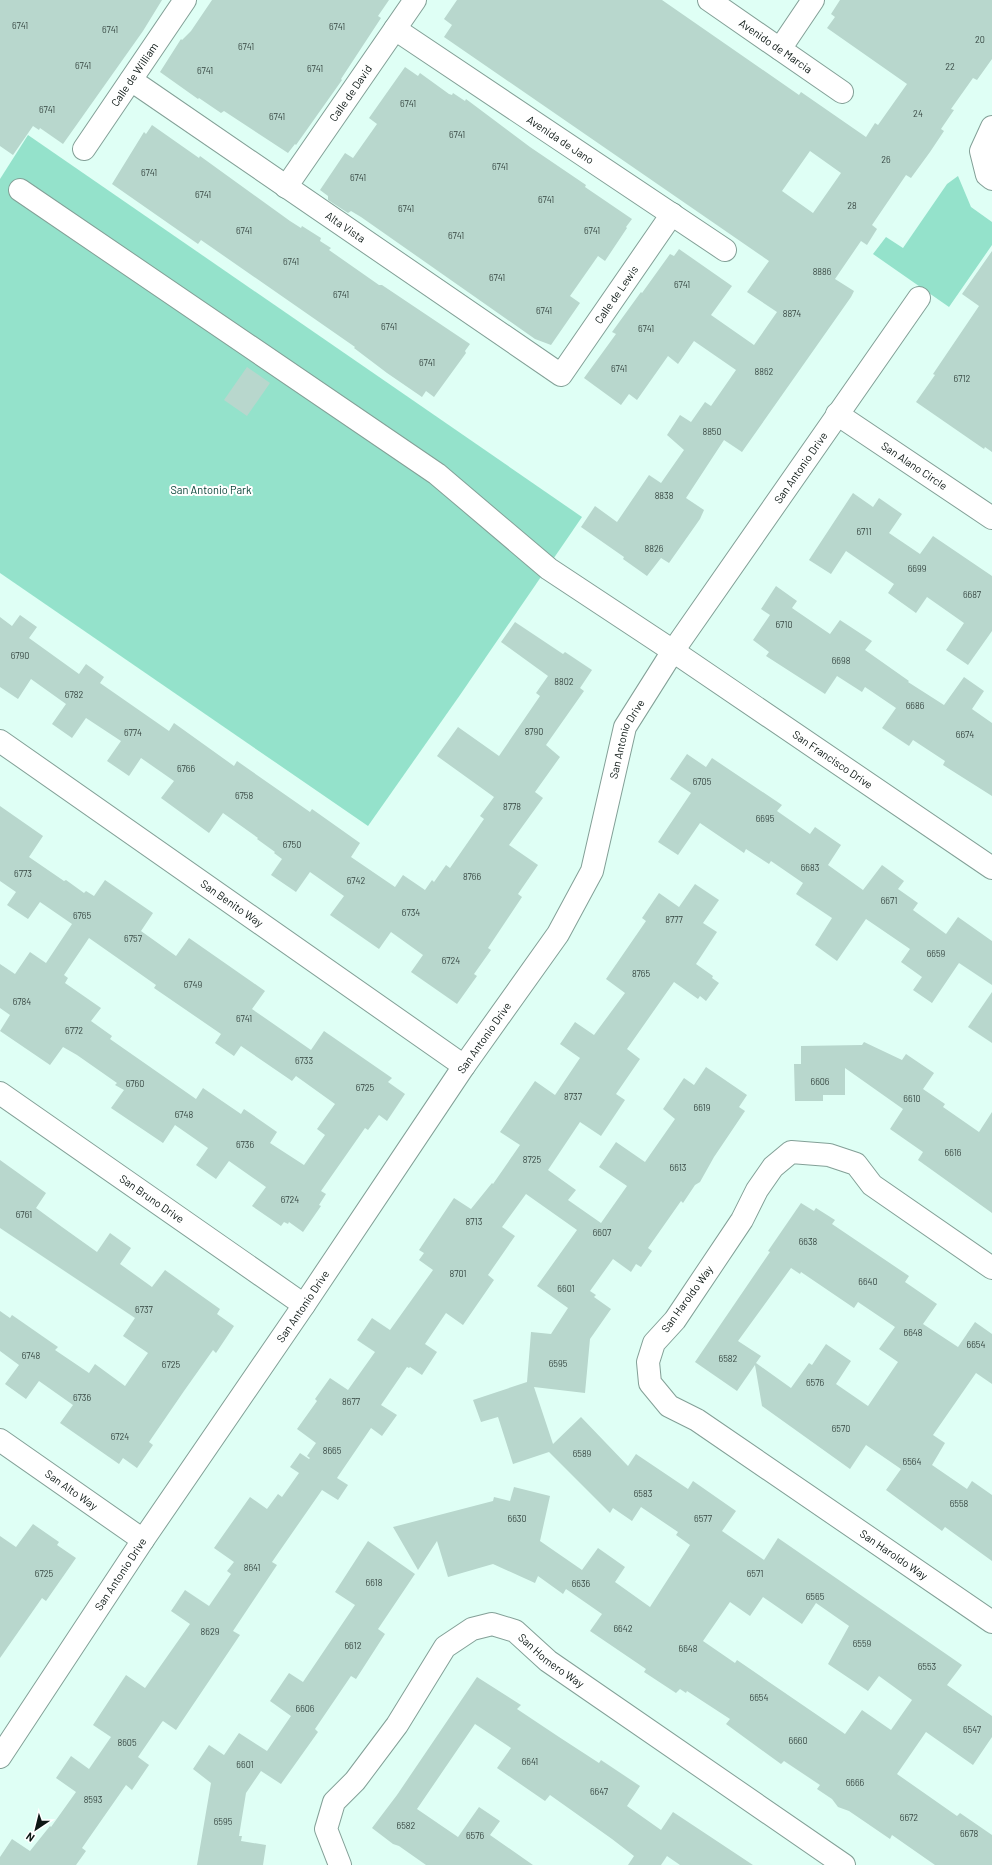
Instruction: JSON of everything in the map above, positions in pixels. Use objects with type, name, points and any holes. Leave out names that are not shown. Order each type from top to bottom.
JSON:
[{"type":"street","name":"Calle de William","points":[[84,149],[185,0]]},
{"type":"street","name":"Calle de David","points":[[286,187],[415,0]]},
{"type":"street","name":"Avenido de Marcia","points":[[709,0],[842,92]]},
{"type":"street","points":[[780,49],[813,0]]},
{"type":"street","name":"Avenida de Jano","points":[[395,29],[725,250]]},
{"type":"street","name":"Alta Vista","points":[[131,80],[561,375]]},
{"type":"street","points":[[992,127],[981,151],[987,176],[992,179]]},
{"type":"street","name":"San Francisco Drive","points":[[20,190],[438,474],[548,569],[673,651],[992,868]]},
{"type":"street","name":"Calle de Lewis","points":[[561,375],[672,214]]},
{"type":"street","name":"San Antonio Drive","points":[[0,1757],[143,1540],[304,1305],[464,1066],[558,934],[592,871],[625,727],[673,651],[919,298]]},
{"type":"street","name":"San Alano Circle","points":[[837,414],[992,518]]},
{"type":"street","name":"San Benito Way","points":[[0,741],[464,1066]]},
{"type":"street","name":"San Bruno Drive","points":[[0,1093],[304,1305]]},
{"type":"street","name":"San Haroldo Way","points":[[992,1268],[872,1185],[856,1164],[829,1155],[791,1152],[773,1167],[757,1190],[738,1226],[675,1320],[654,1343],[648,1362],[650,1383],[669,1406],[697,1420],[992,1622]]},
{"type":"street","name":"San Alto Way","points":[[0,1440],[143,1540]]},
{"type":"street","name":"San Homero Way","points":[[340,1865],[326,1829],[334,1802],[354,1781],[397,1725],[445,1647],[472,1629],[492,1624],[516,1631],[548,1661],[844,1865]]},
{"type":"green space","name":"San Antonio Park","points":[[28,135],[582,517],[368,826],[0,573],[0,179]]},
{"type":"green space","points":[[958,176],[971,207],[992,222],[992,245],[949,307],[873,254],[886,237],[903,248],[947,184]]},
{"type":"building","points":[[0,0],[162,0],[143,31],[63,144],[40,128],[39,130],[33,126],[13,155],[0,146]]},
{"type":"building","points":[[212,0],[389,0],[378,16],[381,18],[341,79],[342,80],[296,145],[295,144],[288,153],[224,111],[221,113],[199,98],[198,99],[160,72],[181,39],[182,40],[191,31]]},
{"type":"building","points":[[457,0],[662,0],[799,95],[801,92],[866,137],[875,123],[878,125],[907,84],[827,28],[835,17],[831,14],[840,0],[992,0],[992,59],[977,80],[973,78],[951,109],[954,110],[941,129],[944,131],[930,152],[911,178],[906,175],[872,225],[877,229],[867,245],[861,241],[835,279],[854,291],[851,297],[742,452],[724,440],[686,498],[704,510],[700,519],[669,563],[661,558],[647,576],[623,559],[624,557],[581,527],[595,506],[617,522],[649,475],[661,483],[684,450],[667,435],[680,415],[691,422],[705,402],[711,406],[736,370],[694,341],[678,364],[668,356],[637,400],[629,394],[621,405],[584,378],[616,334],[612,332],[641,292],[642,293],[670,254],[674,256],[679,249],[732,286],[711,315],[754,345],[777,312],[747,292],[769,261],[444,37],[452,25],[444,19]],"holes":[[[810,151],[841,173],[813,213],[782,191]]]},
{"type":"building","points":[[405,67],[418,76],[420,73],[449,94],[452,95],[453,93],[465,101],[466,99],[530,147],[586,185],[585,187],[632,219],[605,261],[598,256],[570,296],[580,303],[551,345],[535,339],[361,217],[351,211],[348,213],[328,200],[328,196],[320,190],[345,153],[353,158],[377,124],[369,118]]},
{"type":"building","points":[[152,125],[199,158],[200,156],[290,221],[301,228],[302,226],[321,238],[320,241],[331,248],[329,250],[379,285],[382,285],[470,344],[465,351],[466,353],[434,397],[426,391],[422,397],[387,373],[354,348],[355,347],[201,240],[198,244],[112,184],[144,132],[146,134]]},
{"type":"building","points":[[992,251],[992,452],[985,447],[984,449],[916,402],[979,306],[962,294]]},
{"type":"building","points":[[247,367],[270,383],[247,416],[224,400]]},
{"type":"building","points":[[853,493],[873,507],[879,498],[902,514],[889,533],[920,554],[933,536],[992,576],[992,631],[968,665],[946,650],[964,623],[927,597],[916,613],[888,593],[894,584],[846,551],[831,574],[809,560]]},
{"type":"building","points":[[776,586],[797,601],[792,608],[830,634],[840,620],[872,641],[865,650],[909,681],[908,682],[944,705],[964,677],[984,691],[972,709],[992,723],[992,796],[943,765],[945,761],[913,740],[909,746],[882,728],[896,708],[865,687],[862,692],[837,676],[825,694],[766,656],[769,652],[753,640],[770,615],[761,609]]},
{"type":"building","points":[[20,615],[37,627],[29,638],[79,674],[86,664],[104,677],[100,683],[169,731],[174,723],[234,766],[237,761],[310,812],[312,809],[360,843],[351,857],[395,887],[403,875],[425,890],[432,880],[434,882],[446,865],[450,868],[484,819],[480,816],[494,797],[437,756],[458,727],[499,756],[540,696],[536,693],[548,676],[501,642],[515,622],[563,654],[565,652],[592,670],[580,688],[584,691],[546,745],[560,757],[535,792],[543,798],[509,845],[538,865],[518,894],[522,897],[488,948],[491,950],[474,974],[477,976],[457,1004],[411,972],[423,955],[391,932],[379,949],[330,915],[344,896],[310,872],[296,892],[271,875],[282,859],[257,839],[258,838],[223,813],[209,833],[161,798],[174,781],[141,758],[129,776],[107,761],[121,741],[86,718],[72,738],[52,724],[66,704],[31,679],[18,699],[0,687],[0,617],[12,626]]},
{"type":"building","points":[[687,754],[706,767],[712,758],[782,805],[777,811],[810,834],[815,827],[841,845],[828,865],[863,890],[882,865],[904,881],[898,889],[918,903],[913,910],[946,934],[958,917],[992,941],[992,985],[959,963],[932,1003],[913,990],[922,977],[901,962],[910,949],[866,919],[837,961],[815,945],[832,918],[796,894],[803,883],[771,861],[769,864],[746,849],[744,853],[700,823],[678,855],[658,842],[691,793],[670,779]]},
{"type":"building","points":[[0,806],[43,836],[29,857],[84,893],[86,891],[94,896],[105,880],[153,913],[141,931],[176,956],[189,938],[265,991],[252,1009],[311,1050],[324,1031],[392,1078],[388,1082],[405,1094],[387,1121],[379,1115],[368,1130],[365,1128],[321,1191],[326,1194],[319,1205],[321,1206],[303,1232],[289,1222],[288,1224],[284,1222],[281,1226],[252,1206],[266,1187],[229,1161],[216,1179],[196,1165],[208,1148],[175,1125],[163,1143],[111,1108],[124,1090],[115,1085],[117,1083],[77,1055],[63,1047],[50,1065],[0,1031],[10,1015],[0,1008],[0,964],[15,974],[30,952],[46,963],[72,924],[40,902],[28,919],[7,905],[16,892],[0,881]],"holes":[[[89,938],[156,985],[154,988],[221,1034],[215,1043],[234,1056],[241,1046],[292,1081],[296,1076],[335,1104],[317,1129],[325,1135],[304,1165],[270,1143],[277,1132],[244,1109],[241,1114],[203,1088],[196,1099],[110,1039],[112,1036],[91,1021],[101,1008],[65,983],[68,978],[64,975]]]},
{"type":"building","points":[[695,884],[719,900],[703,923],[717,932],[696,964],[713,976],[712,978],[719,983],[706,1001],[700,996],[698,999],[674,982],[627,1049],[640,1059],[616,1094],[625,1100],[601,1136],[580,1122],[548,1170],[576,1190],[568,1200],[601,1223],[627,1186],[599,1167],[616,1142],[645,1162],[675,1119],[663,1109],[684,1078],[694,1085],[706,1067],[747,1095],[739,1107],[745,1111],[714,1157],[700,1182],[695,1185],[683,1203],[681,1201],[648,1248],[652,1251],[641,1267],[636,1264],[631,1272],[613,1259],[590,1291],[596,1295],[594,1297],[611,1309],[590,1339],[585,1393],[534,1387],[553,1444],[581,1417],[628,1466],[636,1454],[688,1489],[693,1481],[736,1511],[722,1531],[764,1560],[778,1538],[962,1665],[947,1685],[992,1716],[992,1737],[973,1765],[926,1732],[897,1774],[957,1816],[960,1813],[992,1835],[992,1865],[935,1865],[892,1835],[890,1839],[849,1811],[838,1807],[832,1799],[817,1789],[820,1785],[784,1761],[781,1764],[726,1724],[730,1719],[687,1691],[686,1693],[680,1689],[676,1693],[644,1672],[646,1669],[590,1631],[602,1614],[566,1589],[563,1594],[538,1576],[535,1583],[493,1564],[448,1577],[437,1541],[418,1570],[393,1527],[493,1501],[494,1497],[510,1501],[514,1487],[550,1496],[540,1541],[582,1570],[598,1548],[625,1567],[615,1582],[650,1607],[690,1545],[676,1535],[678,1532],[641,1507],[632,1521],[613,1508],[610,1513],[549,1452],[513,1464],[498,1417],[481,1422],[473,1400],[527,1382],[531,1332],[551,1334],[568,1308],[537,1286],[577,1230],[526,1194],[502,1227],[515,1236],[488,1275],[494,1280],[463,1325],[446,1313],[425,1344],[437,1352],[422,1375],[410,1367],[407,1367],[381,1405],[397,1415],[382,1436],[371,1428],[337,1478],[348,1485],[338,1500],[322,1490],[272,1562],[277,1565],[233,1631],[240,1635],[176,1730],[163,1721],[162,1722],[138,1757],[149,1765],[132,1790],[126,1785],[82,1848],[86,1851],[76,1865],[0,1865],[0,1857],[12,1839],[30,1851],[50,1826],[51,1827],[76,1792],[56,1778],[71,1756],[89,1769],[111,1737],[93,1725],[126,1675],[145,1688],[190,1624],[171,1611],[185,1590],[209,1606],[231,1574],[227,1571],[234,1562],[214,1548],[250,1497],[267,1509],[278,1494],[282,1497],[299,1473],[290,1467],[300,1453],[309,1459],[310,1458],[307,1456],[316,1443],[297,1429],[317,1401],[315,1399],[330,1378],[348,1390],[375,1352],[357,1340],[372,1318],[390,1330],[433,1270],[419,1260],[424,1253],[419,1250],[454,1198],[471,1209],[492,1183],[493,1184],[520,1145],[500,1132],[535,1081],[555,1095],[580,1058],[560,1044],[575,1022],[594,1035],[625,993],[606,979],[646,921],[642,918],[659,893],[679,907]],"holes":[[[763,1597],[802,1624],[816,1603],[849,1626],[828,1664],[868,1691],[879,1676],[912,1700],[891,1730],[862,1710],[845,1734],[737,1660],[735,1663],[703,1641],[730,1602],[750,1616]]]},
{"type":"building","points":[[992,992],[992,1043],[968,1027]]},
{"type":"building","points":[[864,1042],[902,1060],[906,1054],[934,1073],[923,1089],[945,1104],[943,1107],[979,1132],[992,1112],[992,1213],[918,1160],[923,1152],[890,1129],[903,1109],[845,1068],[845,1095],[823,1095],[823,1101],[795,1101],[794,1064],[801,1064],[801,1046],[862,1045]]},
{"type":"building","points":[[0,1160],[46,1193],[36,1208],[97,1252],[110,1233],[131,1248],[120,1264],[152,1287],[165,1270],[220,1309],[217,1314],[234,1326],[216,1353],[213,1350],[149,1442],[153,1445],[137,1468],[123,1458],[119,1464],[60,1423],[73,1405],[39,1381],[26,1399],[5,1384],[19,1365],[0,1351],[0,1311],[10,1318],[12,1315],[58,1347],[55,1350],[89,1373],[95,1364],[125,1386],[148,1353],[123,1336],[135,1318],[0,1228]]},
{"type":"building","points":[[801,1203],[814,1211],[816,1208],[835,1220],[832,1224],[909,1276],[905,1282],[937,1304],[923,1324],[958,1347],[975,1322],[992,1334],[992,1384],[976,1373],[933,1435],[945,1443],[932,1465],[967,1489],[972,1481],[992,1495],[992,1561],[945,1527],[942,1531],[886,1490],[901,1469],[866,1445],[850,1469],[762,1406],[755,1365],[737,1391],[695,1362],[770,1252],[768,1251]],"holes":[[[791,1268],[800,1274],[801,1272],[854,1308],[858,1302],[895,1327],[879,1349],[898,1362],[868,1406],[836,1384],[851,1361],[826,1344],[812,1365],[809,1363],[791,1388],[756,1363],[761,1356],[738,1341]]]},
{"type":"building","points":[[33,1524],[59,1542],[57,1545],[76,1558],[46,1601],[42,1598],[0,1658],[0,1536],[16,1547]]},
{"type":"building","points":[[368,1541],[415,1574],[378,1629],[385,1634],[356,1679],[351,1676],[315,1729],[318,1732],[281,1784],[261,1771],[246,1793],[239,1836],[242,1836],[241,1841],[266,1845],[263,1865],[197,1865],[211,1783],[193,1769],[209,1745],[224,1755],[239,1733],[267,1751],[291,1716],[270,1701],[289,1673],[303,1682],[355,1605],[335,1592]]},
{"type":"building","points":[[477,1677],[521,1705],[517,1709],[599,1763],[601,1760],[640,1786],[627,1806],[661,1830],[673,1812],[753,1865],[680,1865],[667,1856],[661,1865],[628,1865],[634,1856],[612,1839],[550,1795],[545,1801],[497,1768],[511,1748],[475,1724],[417,1809],[458,1837],[479,1807],[500,1821],[490,1835],[533,1865],[426,1865],[399,1846],[393,1844],[372,1828],[397,1795]]}]
